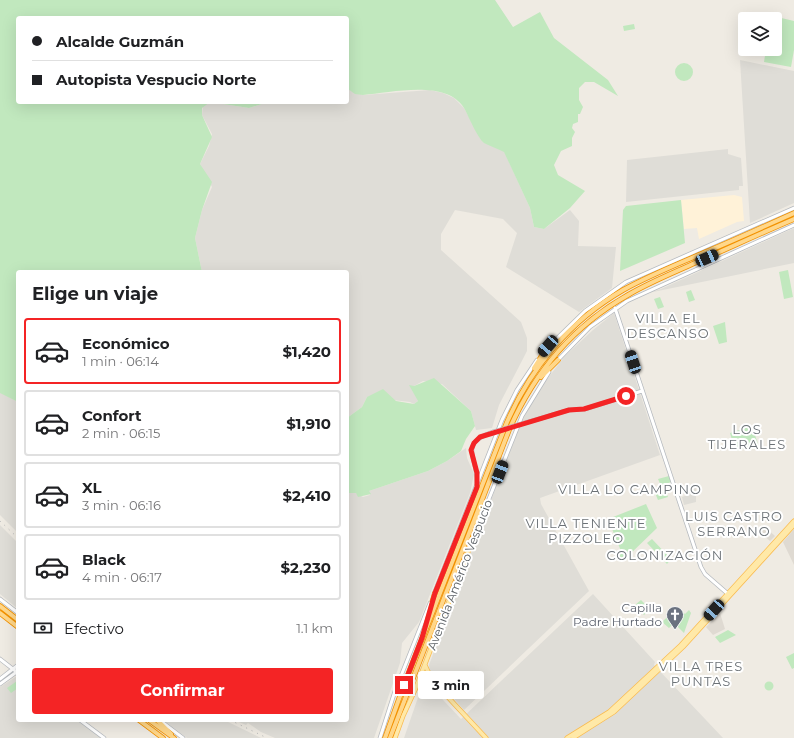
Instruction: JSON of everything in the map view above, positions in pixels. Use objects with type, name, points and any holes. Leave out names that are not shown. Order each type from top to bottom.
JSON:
[{"type":"highway","points":[[522,392],[536,370],[560,340],[580,321],[606,301],[645,279],[794,213]]},
{"type":"highway","points":[[390,738],[395,732],[484,494],[510,430],[528,393],[544,368],[566,342],[611,305],[653,282],[794,219]]},
{"type":"highway","points":[[385,738],[386,729],[503,432],[530,374],[548,346]]},
{"type":"highway","points":[[528,393],[558,360]]},
{"type":"highway","points":[[473,539],[484,494]]},
{"type":"highway","points":[[422,638],[435,593]]},
{"type":"highway","points":[[0,606],[16,618]]},
{"type":"highway","points":[[0,613],[16,625]]},
{"type":"highway","points":[[142,722],[163,738]]},
{"type":"highway","points":[[152,722],[175,738]]},
{"type":"highway","points":[[160,722],[175,738]]},
{"type":"main road","name":"Avenida Américo Vespucio","points":[[380,738],[386,729],[406,662],[435,593],[508,406],[527,374],[548,346],[588,308],[631,280],[794,208]]},
{"type":"main road","name":"Avenida Américo Vespucio","points":[[395,738],[395,732],[418,683],[522,416],[534,392],[558,360],[579,337],[615,308],[646,291],[794,225]]},
{"type":"main road","points":[[615,308],[701,567],[705,574],[728,594]]},
{"type":"main road","points":[[477,487],[477,473],[471,455],[472,447],[479,438],[493,432],[569,410],[584,409],[642,391]]},
{"type":"main road","points":[[567,738],[617,705],[685,642],[794,521]]},
{"type":"main road","points":[[573,738],[614,712],[683,647],[794,525]]},
{"type":"main road","points":[[0,599],[16,611]]},
{"type":"main road","points":[[0,659],[16,671]]},
{"type":"main road","points":[[425,664],[428,674],[435,683],[486,738]]},
{"type":"main road","points":[[0,679],[16,667]]},
{"type":"main road","points":[[0,684],[16,673]]},
{"type":"main road","points":[[418,683],[427,678],[435,683]]},
{"type":"main road","points":[[83,722],[104,738]]},
{"type":"main road","points":[[161,722],[183,738]]},
{"type":"shaded area","points":[[740,60],[794,71],[794,203],[750,223]]},
{"type":"shaded area","points":[[349,88],[363,95],[430,90],[443,93],[454,98],[464,108],[483,142],[504,151],[530,208],[534,227],[544,229],[570,210],[579,221],[578,246],[616,247],[612,288],[579,312],[506,267],[517,233],[503,219],[455,210],[441,234],[441,250],[521,322],[527,338],[527,351],[499,405],[492,428],[476,430],[471,411],[442,384],[423,381],[414,386],[418,401],[414,404],[410,402],[367,397],[362,407],[349,417],[349,270],[202,270],[195,238],[202,210],[212,187],[200,164],[209,146],[212,134],[202,115],[203,105],[223,104],[249,108],[262,104],[349,104]]},
{"type":"shaded area","points":[[728,149],[728,154],[741,158],[743,186],[739,186],[739,190],[626,202],[627,160]]},
{"type":"shaded area","points":[[734,195],[742,197],[744,221],[737,222],[699,239],[697,228],[684,229],[681,200]]},
{"type":"shaded area","points":[[794,228],[794,263],[648,293],[661,289]]},
{"type":"shaded area","points":[[614,313],[660,455],[540,498],[541,504],[589,591],[464,710],[430,672],[429,665],[471,551],[522,421],[540,388],[565,356]]},
{"type":"shaded area","points":[[0,392],[16,401],[16,531],[0,515]]},
{"type":"shaded area","points":[[466,448],[467,458],[474,474],[470,493],[419,622],[402,643],[400,663],[374,738],[275,738],[261,732],[248,723],[246,725],[239,722],[349,722],[349,493],[356,493],[363,497],[370,495],[369,491],[428,471],[447,461]]},
{"type":"shaded area","points":[[696,488],[696,502],[684,505],[682,497],[688,495],[687,491]]},
{"type":"shaded area","points":[[0,525],[16,541],[16,607],[0,594]]},
{"type":"shaded area","points":[[763,525],[775,536],[770,541],[758,531]]},
{"type":"shaded area","points":[[794,529],[794,565],[783,542]]},
{"type":"shaded area","points":[[593,594],[655,662],[654,665],[723,738],[404,738],[422,686],[428,684],[461,719]]},
{"type":"shaded area","points":[[720,613],[725,629],[713,635],[706,627]]},
{"type":"shaded area","points":[[16,677],[16,722],[82,722],[103,738],[0,738],[0,687]]},
{"type":"shaded area","points":[[166,722],[228,722],[261,738],[187,738]]},
{"type":"green space","points":[[0,0],[495,0],[513,27],[540,12],[554,38],[608,80],[618,96],[594,82],[585,82],[579,88],[579,100],[583,107],[580,114],[578,114],[578,122],[573,124],[572,128],[575,132],[572,138],[572,146],[561,151],[554,165],[558,175],[585,191],[570,208],[544,229],[534,227],[530,208],[504,152],[484,143],[481,140],[464,108],[456,99],[445,93],[432,91],[417,90],[363,95],[355,94],[349,90],[349,16],[16,16],[16,104],[207,104],[202,108],[202,115],[212,137],[200,164],[212,182],[202,210],[195,238],[202,270],[16,270],[16,401],[0,393]]},
{"type":"green space","points":[[782,18],[794,21],[794,50],[791,67],[764,62],[765,56],[782,56]]},
{"type":"green space","points":[[634,24],[635,29],[624,31],[623,26]]},
{"type":"green space","points":[[684,63],[690,66],[693,72],[690,78],[684,81],[678,78],[675,72],[678,66]]},
{"type":"green space","points":[[223,104],[262,104],[249,108]]},
{"type":"green space","points":[[681,200],[685,243],[620,271],[623,210],[626,206]]},
{"type":"green space","points":[[788,270],[793,297],[784,299],[779,272]]},
{"type":"green space","points":[[691,290],[695,300],[689,302],[686,292]]},
{"type":"green space","points":[[660,297],[664,307],[658,309],[654,299]]},
{"type":"green space","points":[[725,322],[727,342],[719,344],[713,326]]},
{"type":"green space","points":[[434,378],[471,411],[475,426],[466,439],[461,451],[447,461],[428,471],[369,491],[371,494],[358,497],[356,493],[349,493],[349,417],[362,407],[367,397],[383,389],[396,401],[414,404],[418,401],[409,385],[414,386]]},
{"type":"green space","points":[[752,426],[758,444],[735,451],[730,433]]},
{"type":"green space","points":[[669,476],[671,482],[661,486],[658,479]]},
{"type":"green space","points":[[665,490],[668,497],[658,500],[655,493]]},
{"type":"green space","points":[[646,504],[657,528],[625,559],[619,560],[616,553],[621,551],[608,519]]},
{"type":"green space","points":[[652,539],[671,559],[667,564],[647,543]]},
{"type":"green space","points":[[641,600],[650,609],[644,615],[635,605]]},
{"type":"green space","points":[[678,607],[685,614],[689,610],[691,613],[684,633],[674,623],[669,628],[662,622]]},
{"type":"green space","points":[[728,630],[736,635],[720,643],[715,637]]},
{"type":"green space","points":[[794,653],[794,668],[792,669],[786,657]]},
{"type":"green space","points":[[16,682],[16,689],[11,693],[7,688]]},
{"type":"green space","points":[[767,682],[771,682],[773,686],[771,690],[767,690],[765,688],[765,684]]},
{"type":"railway","points":[[0,521],[16,536]]},
{"type":"railway","points":[[234,722],[267,738]]},
{"type":"place","name":"Capilla Padre Hurtado","points":[[675,630]]},
{"type":"district","name":"VILLA EL DESCANSO","points":[[668,326]]},
{"type":"district","name":"LOS TIJERALES","points":[[747,436]]},
{"type":"district","name":"VILLA LO CAMPINO","points":[[630,489]]},
{"type":"district","name":"LUIS CASTRO SERRANO","points":[[734,524]]},
{"type":"district","name":"VILLA TENIENTE PIZZOLEO","points":[[586,530]]},
{"type":"district","name":"COLONIZACIÓN","points":[[665,555]]},
{"type":"district","name":"VILLA TRES PUNTAS","points":[[701,674]]},
{"type":"route","points":[[404,685],[422,638],[435,593],[477,487],[477,473],[471,454],[474,442],[480,437],[493,432],[569,410],[584,409],[626,396]]}]
